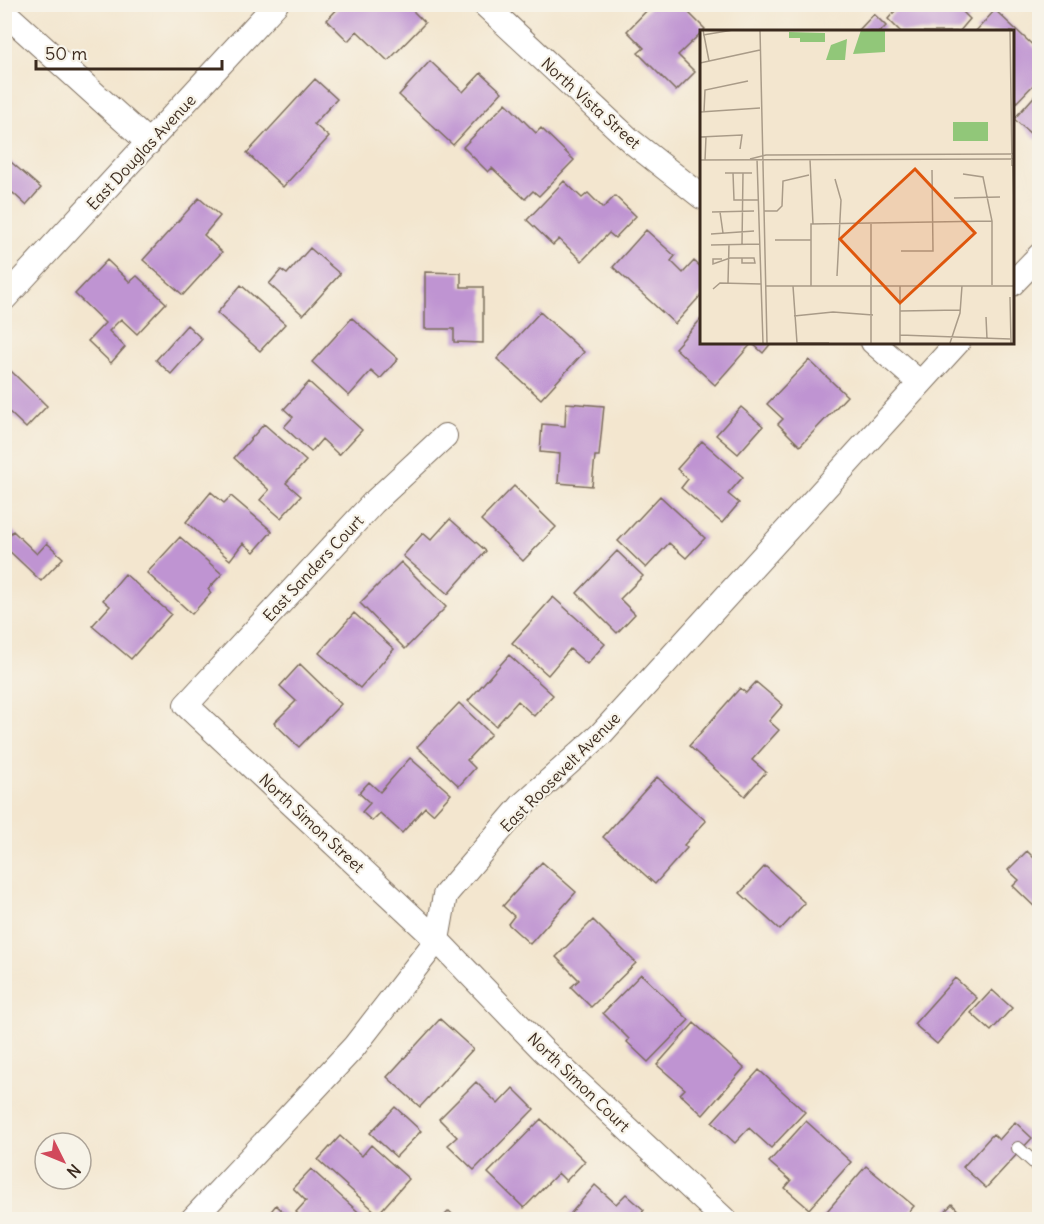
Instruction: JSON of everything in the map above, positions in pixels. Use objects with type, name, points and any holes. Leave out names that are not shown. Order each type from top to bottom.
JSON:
[{"type":"street","name":"East Douglas Avenue","points":[[4,299],[276,4]]},
{"type":"street","name":"North Vista Street","points":[[484,4],[631,141],[700,195]]},
{"type":"street","points":[[4,12],[149,143]]},
{"type":"street","points":[[1014,282],[1040,255]]},
{"type":"street","points":[[875,344],[920,383]]},
{"type":"street","name":"East Roosevelt Avenue","points":[[192,1220],[354,1047],[437,940],[445,895],[522,805],[600,735],[956,344]]},
{"type":"street","name":"East Sanders Court","points":[[186,705],[373,503],[446,436]]},
{"type":"street","name":"North Simon Street","points":[[186,705],[437,940]]},
{"type":"street","name":"North Simon Court","points":[[437,940],[543,1050],[725,1220]]},
{"type":"lane","points":[[1018,1148],[1040,1168]]},
{"type":"building","points":[[342,4],[406,4],[425,23],[388,61],[357,31],[348,41],[327,20]]},
{"type":"building","points":[[653,4],[680,4],[705,29],[700,30],[700,34],[678,55],[695,72],[676,91],[638,53],[644,48],[627,31]]},
{"type":"building","points":[[901,4],[955,4],[970,19],[961,30],[899,30],[888,19]]},
{"type":"building","points":[[995,10],[1040,52],[1040,78],[1014,105],[1014,30],[977,30]]},
{"type":"building","points":[[874,14],[886,26],[882,30],[859,30]]},
{"type":"building","points":[[430,61],[463,92],[481,73],[502,92],[453,145],[399,95]]},
{"type":"building","points":[[315,79],[337,99],[314,124],[329,137],[283,187],[247,153]]},
{"type":"building","points":[[1040,90],[1040,142],[1014,119]]},
{"type":"building","points":[[506,103],[536,133],[541,128],[574,160],[539,196],[533,191],[525,199],[492,168],[488,172],[463,147]]},
{"type":"building","points":[[4,156],[41,188],[26,205],[13,193],[4,202]]},
{"type":"building","points":[[564,181],[582,198],[588,193],[603,208],[615,196],[636,216],[615,238],[609,233],[582,261],[559,239],[553,245],[527,220]]},
{"type":"building","points":[[199,198],[220,216],[204,235],[222,252],[183,295],[143,260]]},
{"type":"building","points":[[646,230],[675,256],[671,261],[683,273],[694,261],[700,266],[700,296],[675,324],[613,267]]},
{"type":"building","points":[[310,248],[340,274],[303,315],[269,284],[281,270],[287,274]]},
{"type":"building","points":[[107,260],[130,282],[137,276],[166,303],[137,334],[121,319],[109,331],[125,347],[111,363],[88,341],[105,323],[75,294]]},
{"type":"building","points":[[425,272],[461,273],[461,287],[483,287],[483,343],[454,342],[454,329],[425,329]]},
{"type":"building","points":[[241,285],[285,324],[260,351],[217,313]]},
{"type":"building","points":[[540,312],[584,352],[541,399],[497,359]]},
{"type":"building","points":[[352,318],[398,359],[380,379],[371,371],[349,396],[312,362]]},
{"type":"building","points":[[700,320],[700,344],[751,344],[715,385],[675,348]]},
{"type":"building","points":[[187,325],[202,339],[171,374],[156,360]]},
{"type":"building","points":[[753,344],[770,344],[763,353]]},
{"type":"building","points":[[809,360],[847,396],[800,446],[778,424],[783,419],[767,404]]},
{"type":"building","points":[[11,371],[47,406],[26,428],[4,407],[4,377]]},
{"type":"building","points":[[309,382],[362,430],[339,455],[322,439],[311,452],[284,427],[293,417],[284,409]]},
{"type":"building","points":[[566,403],[604,406],[599,456],[595,456],[592,486],[558,483],[560,454],[540,452],[542,424],[565,426]]},
{"type":"building","points":[[741,407],[763,426],[738,454],[716,435]]},
{"type":"building","points":[[264,424],[306,461],[286,483],[301,496],[281,518],[260,500],[269,490],[234,458]]},
{"type":"building","points":[[702,441],[743,477],[728,494],[739,503],[722,523],[681,488],[688,479],[677,469]]},
{"type":"building","points":[[514,486],[556,527],[523,561],[481,520]]},
{"type":"building","points":[[211,492],[224,503],[231,496],[272,531],[254,552],[243,543],[230,560],[186,522]]},
{"type":"building","points":[[660,496],[705,538],[686,558],[669,543],[646,568],[618,541]]},
{"type":"building","points":[[450,519],[486,551],[448,594],[403,556],[423,533],[431,540]]},
{"type":"building","points":[[13,531],[37,554],[47,543],[63,558],[41,581],[4,546],[4,540]]},
{"type":"building","points":[[180,537],[222,574],[208,589],[211,593],[192,614],[147,573]]},
{"type":"building","points":[[617,551],[643,576],[620,599],[635,614],[617,633],[577,593]]},
{"type":"building","points":[[401,562],[446,607],[405,649],[360,603]]},
{"type":"building","points":[[125,574],[171,614],[131,659],[92,626],[110,606],[103,600]]},
{"type":"building","points":[[553,597],[605,644],[587,664],[570,649],[548,675],[512,643]]},
{"type":"building","points":[[354,613],[394,649],[360,688],[319,653]]},
{"type":"building","points":[[509,655],[553,695],[534,716],[518,701],[496,726],[468,701]]},
{"type":"building","points":[[300,664],[341,704],[299,747],[274,723],[296,701],[280,686]]},
{"type":"building","points":[[756,682],[783,705],[769,721],[779,730],[752,760],[766,772],[745,796],[689,746],[740,688],[746,693]]},
{"type":"building","points":[[459,703],[491,734],[467,760],[475,768],[459,786],[417,747]]},
{"type":"building","points":[[410,758],[451,794],[433,814],[425,807],[402,833],[380,813],[372,821],[362,812],[370,803],[359,793],[369,782],[380,792]]},
{"type":"building","points":[[657,777],[706,821],[684,845],[687,848],[655,884],[603,837]]},
{"type":"building","points":[[1027,851],[1036,860],[1040,856],[1040,912],[1013,886],[1019,880],[1008,870]]},
{"type":"building","points":[[542,862],[576,892],[530,944],[508,924],[514,916],[503,906]]},
{"type":"building","points":[[765,866],[805,903],[780,930],[740,893]]},
{"type":"building","points":[[593,920],[636,963],[591,1007],[571,987],[579,980],[556,957]]},
{"type":"building","points":[[641,974],[689,1020],[648,1062],[627,1042],[629,1039],[603,1013]]},
{"type":"building","points":[[955,978],[977,998],[937,1044],[914,1024]]},
{"type":"building","points":[[992,990],[1012,1008],[991,1031],[971,1013]]},
{"type":"building","points":[[440,1019],[473,1049],[420,1107],[387,1077]]},
{"type":"building","points":[[694,1023],[744,1068],[703,1115],[680,1094],[685,1089],[657,1065]]},
{"type":"building","points":[[759,1070],[805,1112],[771,1148],[749,1128],[735,1143],[712,1122]]},
{"type":"building","points":[[476,1082],[498,1104],[513,1088],[534,1109],[474,1170],[448,1145],[457,1137],[439,1119]]},
{"type":"building","points":[[395,1107],[421,1131],[396,1157],[370,1133]]},
{"type":"building","points":[[541,1119],[585,1161],[566,1181],[558,1173],[524,1208],[488,1173]]},
{"type":"building","points":[[806,1121],[851,1162],[809,1209],[785,1188],[791,1181],[769,1162]]},
{"type":"building","points":[[1015,1122],[1032,1138],[986,1188],[963,1167],[993,1134],[999,1140]]},
{"type":"building","points":[[340,1136],[362,1156],[371,1145],[409,1179],[378,1214],[318,1160]]},
{"type":"building","points":[[866,1166],[914,1206],[902,1220],[823,1220],[821,1218]]},
{"type":"building","points":[[311,1169],[367,1220],[304,1220],[296,1212],[306,1201],[293,1188]]},
{"type":"building","points":[[595,1185],[616,1204],[626,1194],[644,1210],[636,1220],[565,1220]]},
{"type":"building","points":[[952,1204],[967,1220],[937,1220]]},
{"type":"building","points":[[276,1205],[292,1220],[264,1220]]},
{"type":"building","points":[[449,1211],[458,1220],[440,1220]]}]
